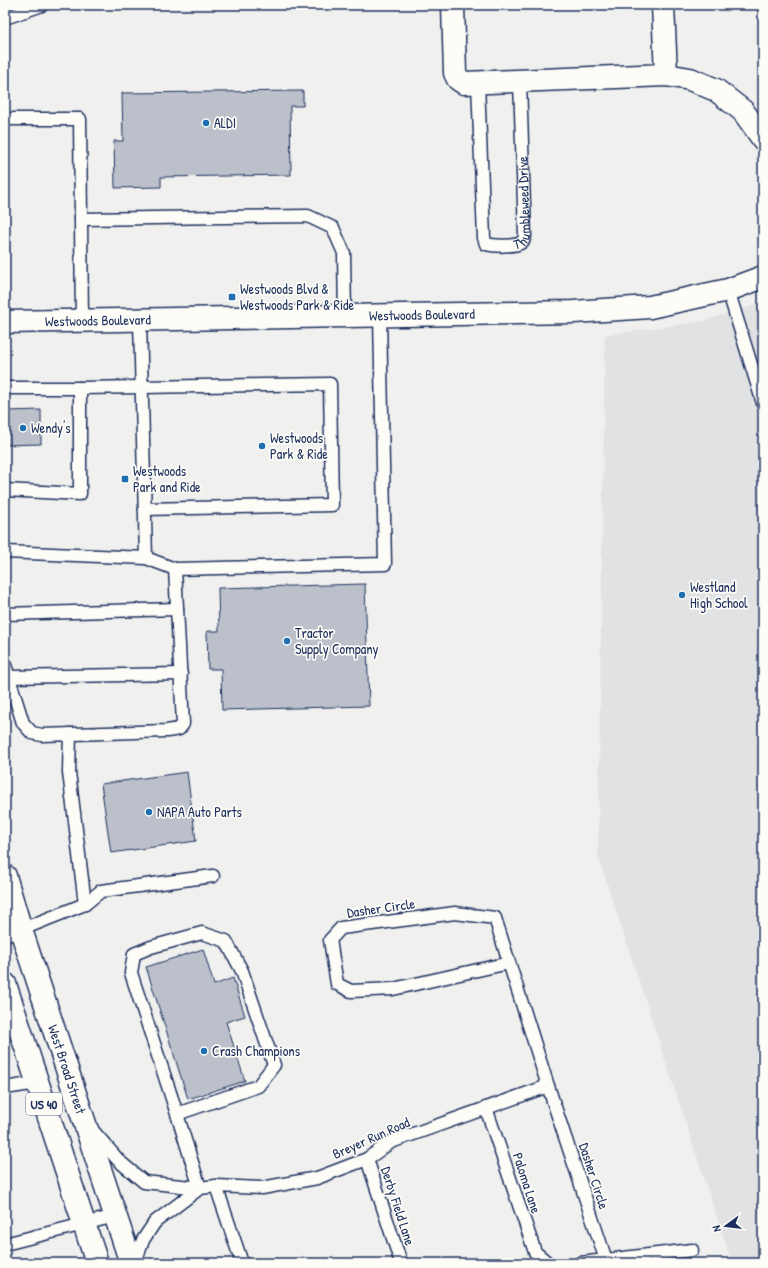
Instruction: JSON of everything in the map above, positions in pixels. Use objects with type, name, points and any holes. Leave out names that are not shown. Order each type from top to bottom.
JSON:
[{"type":"street","points":[[454,5],[455,73],[458,79],[464,83],[666,75],[690,79],[716,90],[743,111],[763,139]]},
{"type":"street","points":[[663,5],[666,75]]},
{"type":"street","name":"Westwoods Boulevard","points":[[5,322],[573,312],[650,307],[728,290],[763,277]]},
{"type":"street","name":"West Broad Street","points":[[5,876],[13,933],[84,1121],[131,1263]]},
{"type":"street","name":"US 40","points":[[5,984],[96,1263]]},
{"type":"lane","points":[[5,18],[42,5]]},
{"type":"lane","name":"Thumbleweed Drive","points":[[478,83],[484,238],[486,244],[491,246],[518,244],[523,241],[525,236],[520,81]]},
{"type":"lane","points":[[5,119],[80,119],[82,321]]},
{"type":"lane","points":[[81,219],[308,216],[333,228],[344,253],[345,316]]},
{"type":"lane","points":[[728,290],[763,403]]},
{"type":"lane","points":[[5,552],[146,558],[175,569],[385,564],[380,316]]},
{"type":"lane","points":[[140,320],[146,558]]},
{"type":"lane","points":[[5,388],[330,384],[332,505],[145,509]]},
{"type":"lane","points":[[5,490],[80,494],[80,388]]},
{"type":"lane","points":[[5,665],[23,723],[32,733],[42,735],[167,731],[179,729],[183,724],[175,569]]},
{"type":"lane","points":[[5,614],[177,609]]},
{"type":"lane","points":[[9,677],[181,674]]},
{"type":"lane","points":[[70,734],[69,772],[85,904]]},
{"type":"lane","points":[[13,933],[85,904],[101,891],[212,876]]},
{"type":"lane","name":"Dasher Circle","points":[[509,963],[393,989],[351,990],[336,984],[330,940],[341,928],[455,913],[495,918],[548,1086],[606,1260]]},
{"type":"lane","points":[[177,1114],[258,1086],[274,1065],[242,971],[226,941],[202,933],[151,947],[134,954],[131,973],[200,1188]]},
{"type":"lane","points":[[5,1088],[37,1083]]},
{"type":"lane","name":"Breyer Run Road","points":[[84,1121],[119,1161],[144,1182],[200,1188],[216,1186],[262,1188],[317,1178],[367,1159],[391,1142],[548,1086]]},
{"type":"lane","name":"Paloma Lane","points":[[486,1108],[534,1252],[548,1263]]},
{"type":"lane","name":"Derby Field Lane","points":[[367,1159],[401,1263]]},
{"type":"lane","points":[[216,1186],[242,1263]]},
{"type":"lane","name":"Breyer Run Road","points":[[136,1263],[143,1240],[154,1222],[200,1188]]},
{"type":"lane","points":[[5,1244],[115,1216]]},
{"type":"lane","points":[[580,1263],[692,1250]]},
{"type":"shaded area","name":"Westland High School","points":[[763,302],[763,1263],[732,1263],[598,856],[605,335],[704,321]]},
{"type":"building","name":"ALDI","points":[[303,91],[303,106],[290,106],[291,175],[161,177],[161,187],[115,188],[114,141],[123,141],[122,93]]},
{"type":"building","name":"Wendy's","points":[[41,410],[41,444],[5,445],[5,411]]},
{"type":"building","name":"Tractor Supply Company","points":[[365,584],[369,706],[222,710],[221,669],[208,669],[207,631],[219,631],[218,588]]},
{"type":"building","name":"NAPA Auto Parts","points":[[187,772],[196,841],[111,853],[101,784]]},
{"type":"building","name":"Crash Champions","points":[[203,949],[214,985],[233,978],[245,1016],[226,1022],[245,1081],[188,1099],[146,967]]},
{"type":"place","name":"ALDI","points":[[206,123]]},
{"type":"place","name":"Westwoods Blvd & Westwoods Park & Ride","points":[[232,297]]},
{"type":"place","name":"Wendy's","points":[[23,428]]},
{"type":"place","name":"Westwoods Park & Ride","points":[[262,446]]},
{"type":"place","name":"Westwoods Park and Ride","points":[[125,479]]},
{"type":"place","name":"Westland High School","points":[[682,595]]},
{"type":"place","name":"Tractor Supply Company","points":[[287,641]]},
{"type":"place","name":"NAPA Auto Parts","points":[[149,812]]},
{"type":"place","name":"Crash Champions","points":[[204,1051]]}]
